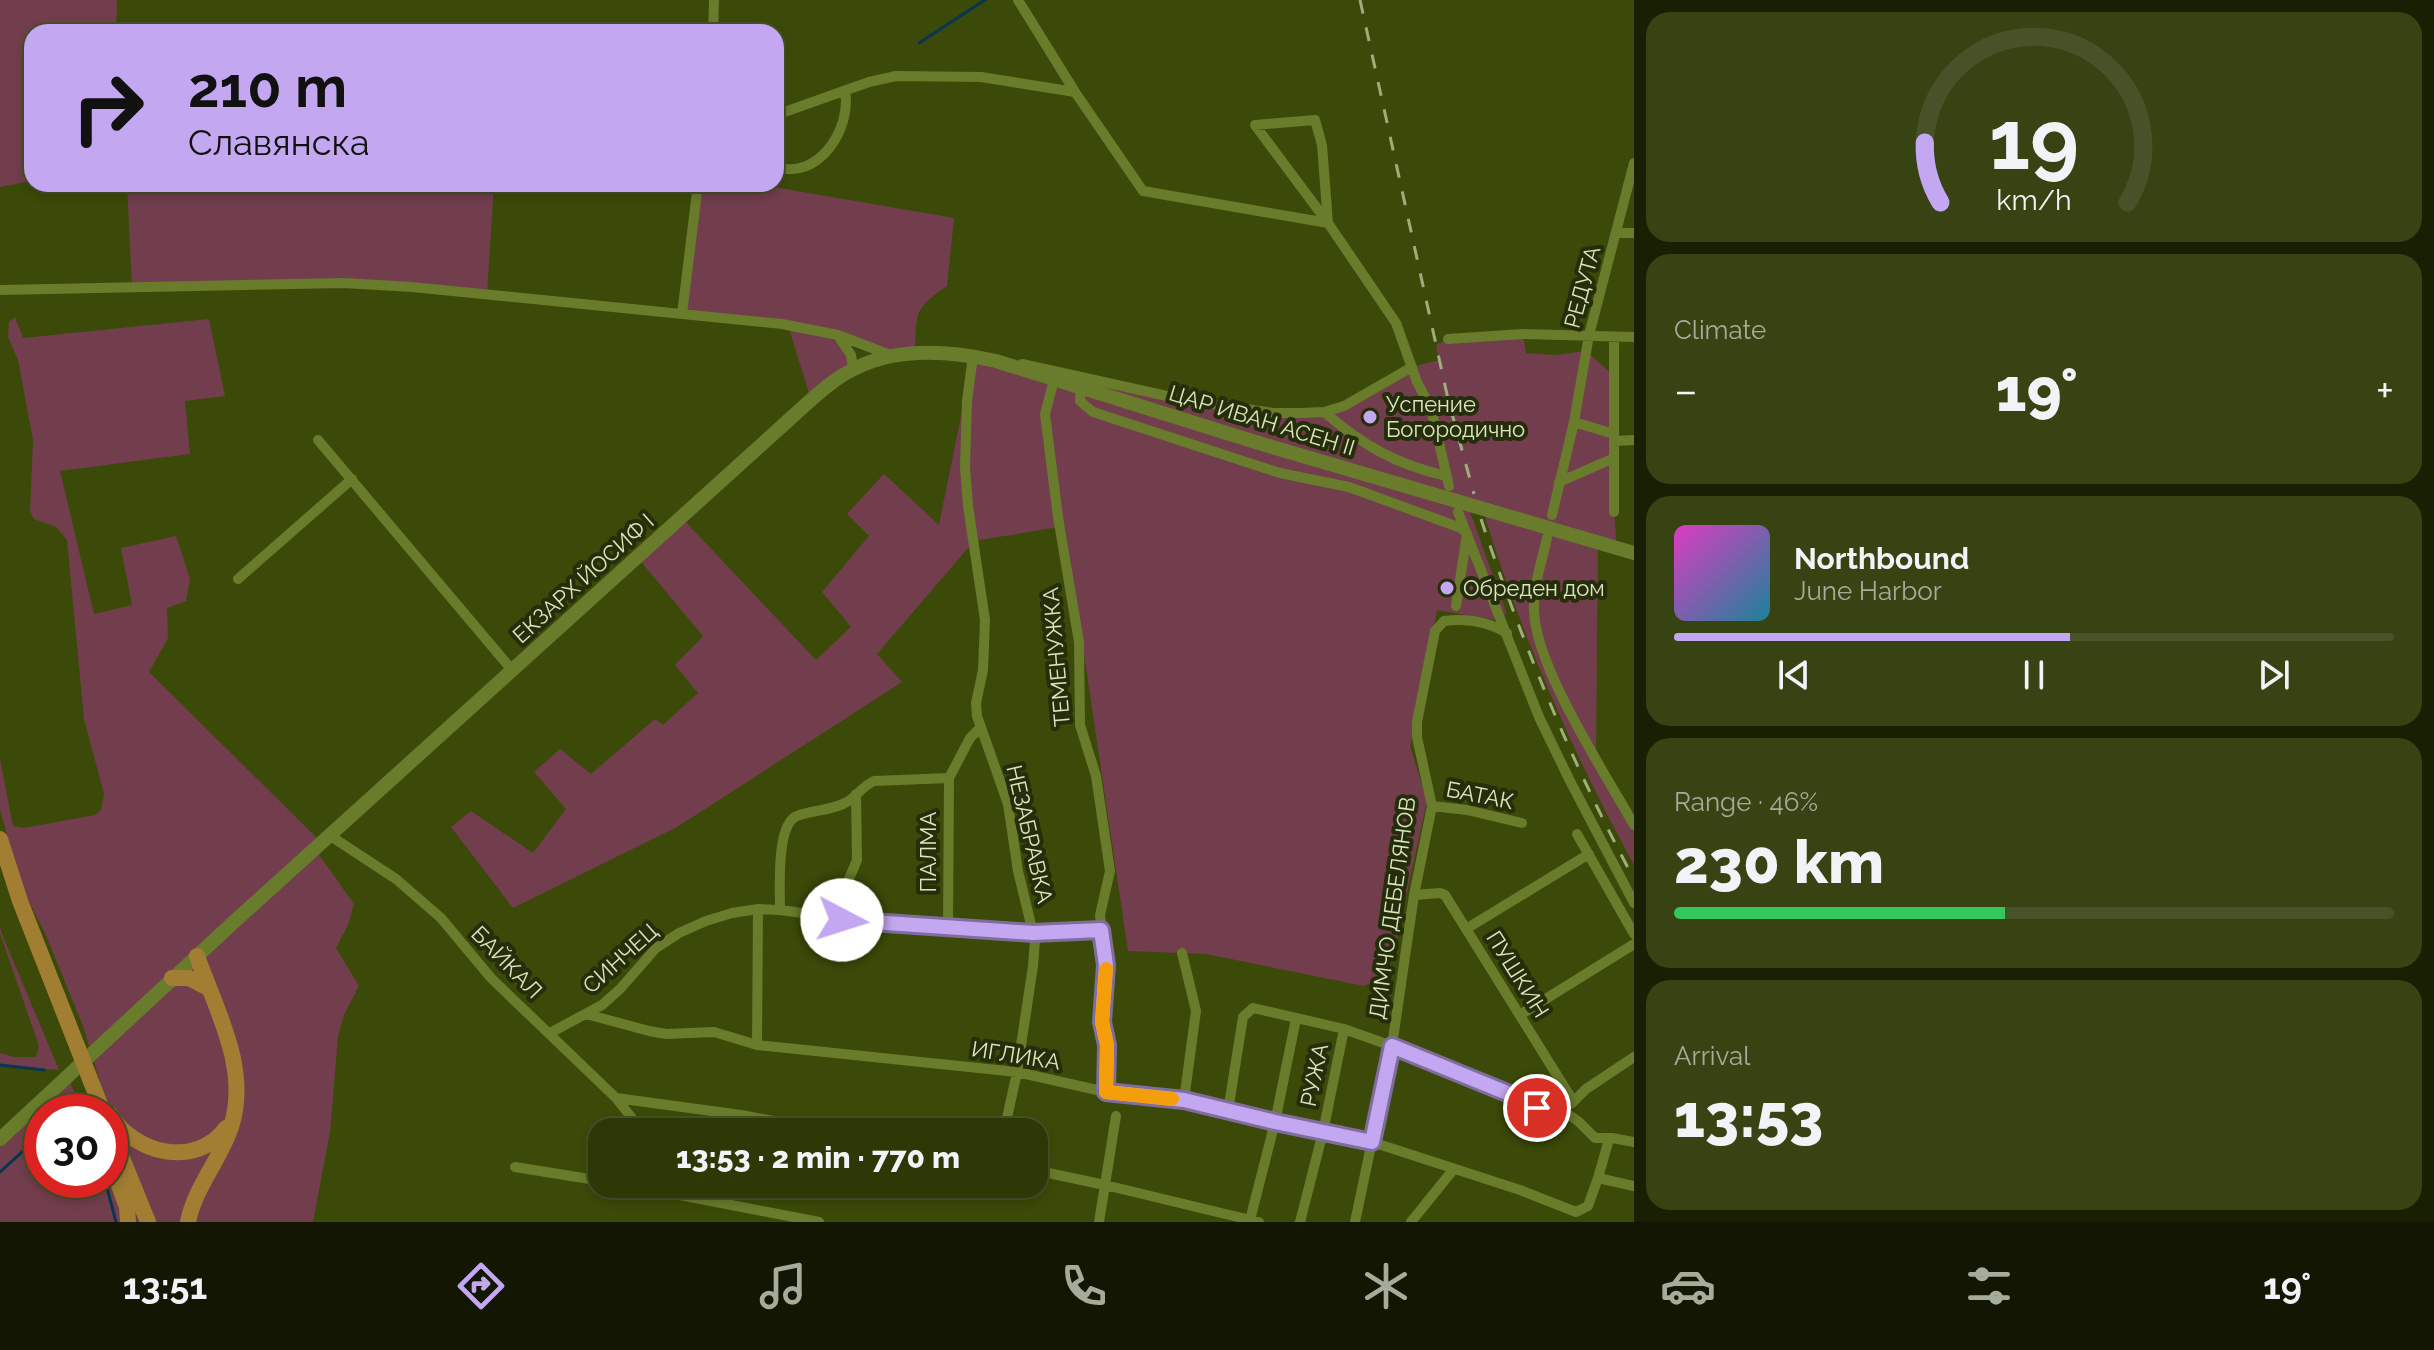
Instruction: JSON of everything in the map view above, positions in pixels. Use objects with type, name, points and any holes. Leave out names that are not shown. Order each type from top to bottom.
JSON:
[{"type":"main road","name":"ЕКЗАРХ ЙОСИФ I","points":[[0,1139],[172,978],[792,417],[853,369],[895,356],[933,353],[996,361],[1058,381]]},
{"type":"main road","name":"ЦАР ИВАН АСЕН II","points":[[1058,381],[1634,553]]},
{"type":"main road","points":[[0,839],[43,961],[56,981],[100,1094]]},
{"type":"main road","points":[[20,901],[27,938],[85,1094]]},
{"type":"main road","points":[[188,1222],[203,1180],[231,1128],[235,1109],[236,1071],[232,1051],[197,956]]},
{"type":"main road","points":[[172,978],[189,978],[208,988]]},
{"type":"main road","points":[[128,1134],[145,1148],[166,1152],[191,1151],[209,1144],[223,1133],[232,1121],[235,1109]]},
{"type":"main road","points":[[128,1173],[148,1222]]},
{"type":"main road","points":[[124,1198],[128,1222]]},
{"type":"street","points":[[713,24],[714,0]]},
{"type":"street","points":[[1018,0],[1075,92],[1143,191],[1328,223]]},
{"type":"street","points":[[784,112],[896,76],[932,74],[981,77],[1075,92]]},
{"type":"street","points":[[784,169],[801,169],[822,157],[846,113],[845,91]]},
{"type":"street","points":[[1324,412],[1353,437],[1396,461],[1447,481],[1431,408],[1417,382],[1396,323],[1328,223],[1255,125],[1315,120],[1322,145],[1328,223]]},
{"type":"street","name":"РЕДУТА","points":[[1552,515],[1574,422],[1589,335],[1634,163]]},
{"type":"street","points":[[682,314],[697,192]]},
{"type":"street","points":[[1617,233],[1634,233]]},
{"type":"street","points":[[0,290],[344,283],[412,287],[782,324],[838,335],[895,356]]},
{"type":"street","points":[[1448,339],[1523,334],[1634,337]]},
{"type":"street","points":[[838,335],[851,355],[853,369]]},
{"type":"street","points":[[1614,337],[1614,512]]},
{"type":"street","name":"НЕЗАБРАВКА","points":[[973,356],[967,401],[965,467],[985,620],[983,670],[976,703],[980,728],[1008,804],[1018,871],[1033,933],[1033,966],[1007,1118]]},
{"type":"street","name":"ЕКЗАРХ ЙОСИФ I","points":[[996,361],[1031,365],[1185,400],[1273,413],[1324,412],[1344,406],[1412,367]]},
{"type":"street","name":"ТЕМЕНУЖКА","points":[[1058,381],[1045,414],[1079,642],[1080,725],[1096,776],[1109,862],[1109,881],[1100,915],[1106,965],[1102,1022],[1107,1045],[1106,1092]]},
{"type":"street","points":[[1081,388],[1080,401],[1093,412],[1280,473],[1349,487],[1451,522],[1467,534]]},
{"type":"street","points":[[1183,420],[1185,400]]},
{"type":"street","points":[[1574,422],[1614,437],[1634,440]]},
{"type":"street","points":[[318,440],[512,670]]},
{"type":"street","points":[[1559,482],[1614,458]]},
{"type":"street","points":[[238,579],[352,479]]},
{"type":"street","points":[[1458,512],[1539,717],[1634,903]]},
{"type":"street","points":[[1456,606],[1467,534]]},
{"type":"street","points":[[1547,538],[1533,607],[1542,646],[1569,709],[1634,825]]},
{"type":"street","name":"ДИМЧО ДЕБЕЛЯНОВ","points":[[1355,1222],[1392,1046],[1414,895],[1432,806],[1417,737],[1417,722],[1435,631],[1444,621],[1471,620],[1494,625],[1507,633]]},
{"type":"street","points":[[780,910],[783,844],[788,822],[795,817],[844,804],[866,784],[874,781],[949,778],[970,738],[980,728]]},
{"type":"street","name":"ПАЛМА","points":[[948,926],[949,778]]},
{"type":"street","points":[[842,920],[844,891],[857,860],[856,794]]},
{"type":"street","name":"БАТАК","points":[[1432,806],[1467,810],[1522,823]]},
{"type":"street","points":[[1577,834],[1634,934]]},
{"type":"street","name":"БАЙКАЛ","points":[[329,835],[396,879],[441,918],[491,978],[616,1098],[632,1118]]},
{"type":"street","points":[[1466,929],[1589,854]]},
{"type":"street","name":"ПУШКИН","points":[[1414,895],[1445,895],[1573,1101]]},
{"type":"street","points":[[757,1045],[758,909]]},
{"type":"street","name":"СИНЧЕЦ","points":[[550,1033],[602,1005],[656,948],[679,933],[706,921],[758,909],[842,920],[1033,933],[1101,930]]},
{"type":"street","points":[[1520,1015],[1634,944]]},
{"type":"street","points":[[1182,953],[1196,1011],[1184,1100]]},
{"type":"street","points":[[1228,1111],[1246,1013],[1253,1008],[1344,1029],[1517,1097],[1537,1108],[1565,1112],[1595,1138],[1634,1142]]},
{"type":"street","name":"ИГЛИКА","points":[[586,1014],[666,1034],[714,1032],[757,1045],[1017,1072],[1106,1092],[1184,1100],[1372,1142],[1520,1190],[1576,1212],[1588,1206],[1598,1178]]},
{"type":"street","points":[[1048,1173],[1254,1221],[1296,1019]]},
{"type":"street","name":"РУЖА","points":[[1300,1222],[1323,1132],[1344,1029]]},
{"type":"street","points":[[1565,1112],[1586,1089],[1634,1057]]},
{"type":"street","points":[[616,1098],[757,1118]]},
{"type":"street","points":[[1099,1222],[1116,1116]]},
{"type":"street","points":[[1609,1139],[1598,1178],[1634,1186]]},
{"type":"street","points":[[515,1167],[588,1179]]},
{"type":"street","points":[[1411,1222],[1453,1170]]},
{"type":"street","points":[[699,1198],[819,1222]]},
{"type":"shaded area","points":[[0,0],[117,0],[116,24],[24,24],[24,182],[0,187]]},
{"type":"shaded area","points":[[784,189],[954,218],[947,286],[928,301],[919,314],[915,354],[895,356],[840,336],[853,369],[811,400],[788,325],[682,314],[697,192],[784,192]]},
{"type":"shaded area","points":[[127,192],[493,192],[487,294],[412,287],[132,287]]},
{"type":"shaded area","points":[[15,317],[23,338],[209,319],[225,396],[185,401],[190,454],[60,471],[94,614],[132,605],[121,548],[176,536],[190,579],[186,601],[167,608],[168,638],[149,672],[321,842],[315,849],[354,904],[336,948],[359,986],[344,1015],[338,1037],[330,1132],[313,1222],[0,1222],[0,1139],[24,1118],[24,1198],[128,1198],[128,1094],[104,1094],[83,1026],[45,933],[21,886],[0,809],[0,759],[13,826],[24,828],[95,815],[101,810],[104,794],[84,719],[67,540],[56,527],[34,519],[30,511],[33,440],[18,360],[8,337],[9,322]]},
{"type":"shaded area","points":[[1523,334],[1526,353],[1556,355],[1586,351],[1614,376],[1617,548],[1598,543],[1596,757],[1634,825],[1634,865],[1589,779],[1549,691],[1513,601],[1483,510],[1468,506],[1506,612],[1502,621],[1437,610],[1410,746],[1427,801],[1395,947],[1373,982],[1364,986],[1206,954],[1128,951],[1065,526],[974,541],[877,654],[902,682],[677,827],[513,908],[451,827],[471,811],[533,853],[566,809],[534,772],[560,749],[591,774],[655,719],[663,725],[698,693],[675,665],[703,636],[638,558],[682,518],[816,660],[851,627],[822,592],[869,536],[847,514],[884,474],[939,525],[973,356],[1256,410],[1324,412],[1412,367],[1439,360],[1436,345],[1448,339]]},
{"type":"shaded area","points":[[0,927],[59,1070],[0,1065],[0,1053],[14,1057],[36,1057],[39,1046],[0,933]]},
{"type":"shaded area","points":[[69,1079],[75,1094],[52,1094]]},
{"type":"waterway","points":[[919,43],[985,0]]},
{"type":"waterway","points":[[0,1065],[44,1070]]},
{"type":"waterway","points":[[0,1172],[24,1150]]},
{"type":"waterway","points":[[110,1198],[116,1222]]},
{"type":"railway","points":[[1360,0],[1448,399],[1474,494]]},
{"type":"railway","points":[[1481,519],[1513,611],[1550,702],[1590,792],[1634,879]]},
{"type":"slow traffic","points":[[1106,969],[1102,1022],[1107,1045],[1106,1092],[1172,1099]]},
{"type":"place","name":"Успение Богородично","points":[[1370,417]]},
{"type":"place","name":"Обреден дом","points":[[1447,588]]},
{"type":"route","points":[[842,920],[1033,933],[1101,930],[1106,965],[1102,1022],[1107,1045],[1106,1092],[1184,1100],[1372,1142],[1392,1046],[1537,1108]]}]
